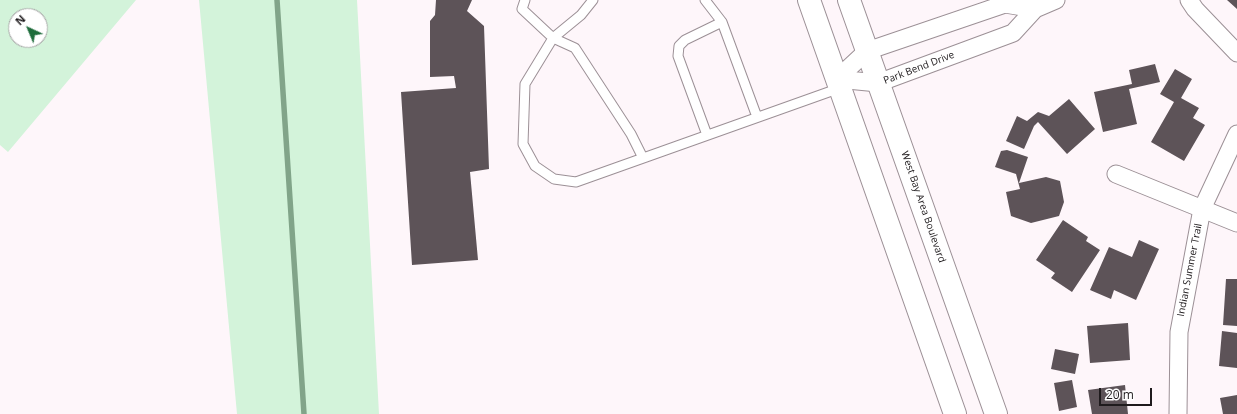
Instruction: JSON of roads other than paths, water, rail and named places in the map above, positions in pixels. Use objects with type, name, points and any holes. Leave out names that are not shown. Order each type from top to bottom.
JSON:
[{"type":"main road","points":[[809,0],[955,414]]},
{"type":"main road","name":"West Bay Area Boulevard","points":[[849,0],[996,414]]},
{"type":"street","name":"Park Bend Drive","points":[[839,83],[878,83],[1013,33],[1035,9],[1056,0]]},
{"type":"street","points":[[1189,0],[1195,10],[1237,53]]},
{"type":"street","points":[[839,83],[867,51],[1005,4],[1035,9]]},
{"type":"street","name":"Indian Summer Trail","points":[[1178,414],[1178,332],[1202,209],[1237,134]]},
{"type":"street","points":[[1116,174],[1237,223]]},
{"type":"lane","points":[[525,0],[522,9],[553,38],[575,48],[631,134],[643,158]]},
{"type":"lane","points":[[593,0],[580,15],[553,38],[525,84],[522,144],[535,166],[554,179],[576,182],[757,117],[839,83]]},
{"type":"lane","points":[[705,0],[722,22],[757,117]]},
{"type":"lane","points":[[707,135],[678,56],[679,46],[686,40],[722,22]]},
{"type":"waterway","points":[[277,0],[304,414]]}]
